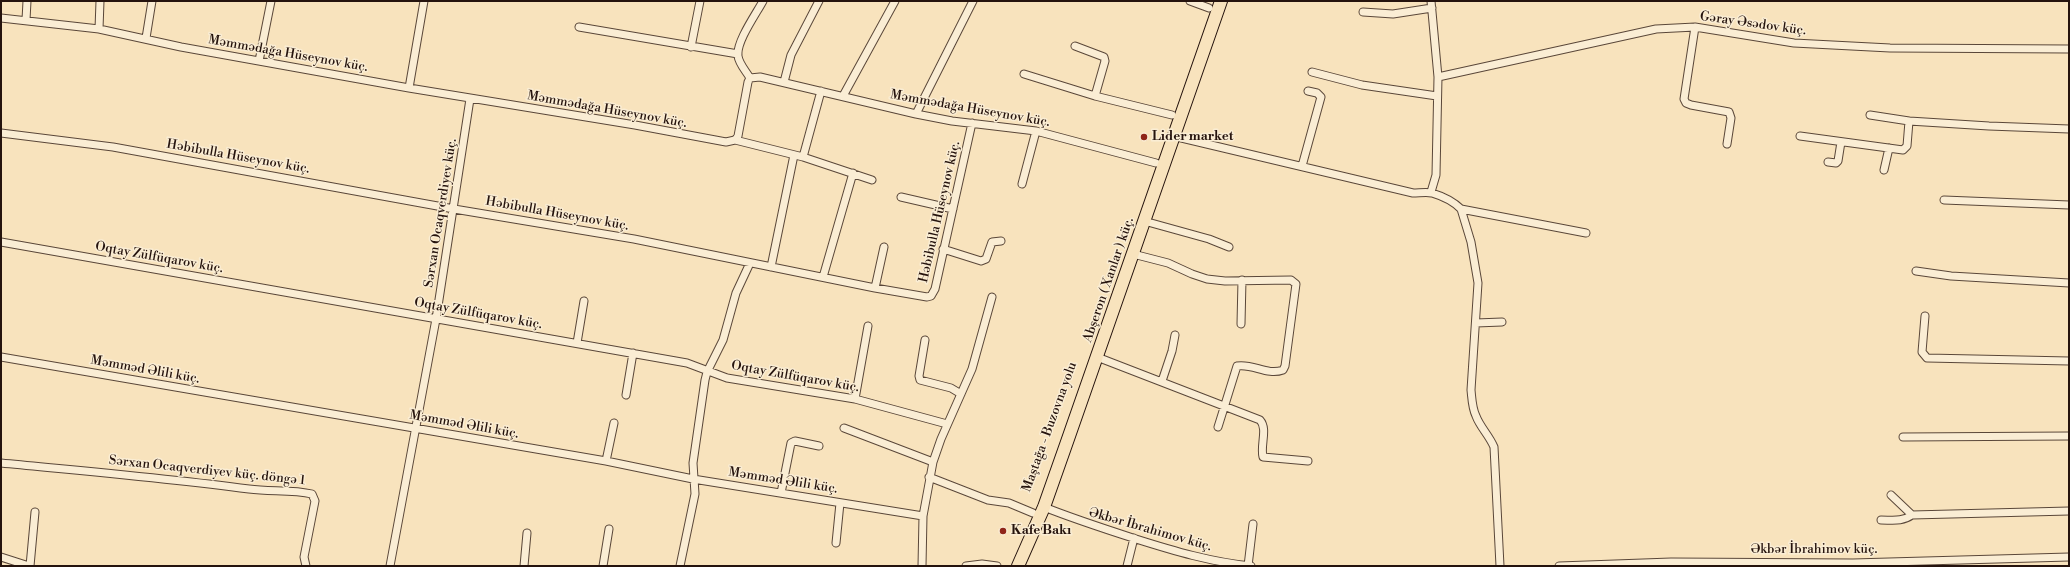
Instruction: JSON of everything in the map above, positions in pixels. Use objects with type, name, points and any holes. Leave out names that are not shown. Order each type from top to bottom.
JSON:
[{"type":"main road","name":"Abşeron ( Xanlar ) küç.","points":[[1018,566],[1097,357],[1221,1]]},
{"type":"main road","name":"Maştağa - Buzovna yolu","points":[[1010,566],[1039,510],[1172,115],[1211,5]]},
{"type":"street","points":[[26,20],[27,1]]},
{"type":"street","points":[[99,29],[100,1]]},
{"type":"street","points":[[146,38],[152,1]]},
{"type":"street","points":[[259,61],[271,1]]},
{"type":"street","points":[[409,88],[424,1]]},
{"type":"street","points":[[691,47],[700,1]]},
{"type":"street","points":[[735,140],[740,129],[750,78],[742,65],[738,54],[741,41],[763,1]]},
{"type":"street","points":[[784,82],[791,55],[819,1]]},
{"type":"street","points":[[843,96],[895,1]]},
{"type":"street","points":[[916,114],[973,1]]},
{"type":"street","points":[[1190,1],[1211,5]]},
{"type":"street","points":[[1363,12],[1393,14],[1432,5],[1438,77],[1436,175],[1431,192]]},
{"type":"street","name":"Məmmədağa Hüseynov küç.","points":[[1,18],[99,29],[259,61],[470,99],[635,125],[713,141],[726,142],[735,140],[803,157],[872,180]]},
{"type":"street","points":[[579,27],[738,54]]},
{"type":"street","points":[[1695,27],[1684,99],[1686,103],[1691,106],[1729,112],[1731,118],[1727,144]]},
{"type":"street","name":"Gəray Əsədov küç.","points":[[1438,77],[1656,29],[1695,27],[1794,43],[1890,48],[2069,49]]},
{"type":"street","points":[[1075,46],[1104,57],[1105,61],[1095,96]]},
{"type":"street","points":[[1312,72],[1370,86],[1437,96]]},
{"type":"street","points":[[1024,74],[1095,96],[1172,115]]},
{"type":"street","name":"Məmmədağa Hüseynov küç.","points":[[750,78],[760,77],[784,82],[916,114],[1036,132],[1156,164]]},
{"type":"street","points":[[803,157],[821,91]]},
{"type":"street","points":[[1302,166],[1321,97],[1317,93],[1308,91]]},
{"type":"street","name":"Sərxan Ocaqverdiyev küç.","points":[[390,566],[436,319],[470,99]]},
{"type":"street","points":[[1870,115],[1909,121],[2069,129]]},
{"type":"street","points":[[1800,136],[1903,150],[1906,149],[1909,121]]},
{"type":"street","name":"Həbibulla Hüseynov küç.","points":[[1,133],[113,146],[454,209],[634,239],[875,288],[920,296],[931,296],[935,289],[972,123]]},
{"type":"street","points":[[1022,184],[1036,132]]},
{"type":"street","points":[[1173,136],[1413,192],[1423,194],[1431,192],[1456,204],[1461,209],[1477,269],[1476,323],[1471,390],[1476,417],[1489,435],[1494,447],[1500,566]]},
{"type":"street","points":[[1828,162],[1836,163],[1838,161],[1841,142]]},
{"type":"street","points":[[1884,170],[1889,148]]},
{"type":"street","points":[[771,267],[794,155]]},
{"type":"street","points":[[823,277],[853,173]]},
{"type":"street","points":[[901,198],[953,209]]},
{"type":"street","points":[[1944,200],[2069,205]]},
{"type":"street","points":[[1461,209],[1586,233]]},
{"type":"street","points":[[1144,221],[1229,246]]},
{"type":"street","points":[[943,249],[984,260],[992,242],[1001,241]]},
{"type":"street","name":"Oqtay Zülfüqarov küç.","points":[[1,242],[687,363],[701,367],[707,372],[727,378],[855,399],[947,424]]},
{"type":"street","points":[[875,288],[884,247]]},
{"type":"street","points":[[1134,254],[1168,263],[1200,277],[1216,280],[1291,280],[1296,284],[1286,366],[1283,370],[1272,372],[1242,365],[1237,366],[1218,427]]},
{"type":"street","points":[[680,566],[695,494],[693,463],[707,372],[723,340],[736,292],[750,263]]},
{"type":"street","points":[[1916,271],[1951,276],[2069,283]]},
{"type":"street","points":[[1241,324],[1242,280]]},
{"type":"street","points":[[922,566],[923,516],[929,477],[947,424],[972,369],[992,297]]},
{"type":"street","points":[[577,343],[584,301]]},
{"type":"street","points":[[1925,316],[1922,352],[1927,358],[2069,361]]},
{"type":"street","points":[[1476,323],[1502,322]]},
{"type":"street","points":[[855,399],[868,326]]},
{"type":"street","points":[[1162,382],[1172,351],[1175,335]]},
{"type":"street","points":[[925,340],[918,376],[920,380],[951,388],[961,394]]},
{"type":"street","points":[[626,395],[633,353]]},
{"type":"street","name":"Məmməd Əlili küç.","points":[[1,357],[606,461],[693,479],[923,516]]},
{"type":"street","points":[[1097,357],[1260,420],[1263,423],[1263,457],[1308,461]]},
{"type":"street","points":[[606,461],[614,423]]},
{"type":"street","points":[[844,428],[933,462]]},
{"type":"street","points":[[1903,436],[2069,436]]},
{"type":"street","points":[[781,493],[791,443],[795,441],[819,446]]},
{"type":"street","name":"Sərxan Ocaqverdiyev küç. döngə 1","points":[[1,463],[173,479],[264,491],[303,492],[312,494],[315,501],[304,557],[306,566]]},
{"type":"street","name":"Əkbər İbrahimov küç.","points":[[929,477],[988,500],[1009,503],[1079,521],[1134,538],[1204,563],[1251,566]]},
{"type":"street","points":[[1891,495],[1912,515]]},
{"type":"street","points":[[836,543],[840,503]]},
{"type":"street","points":[[1881,520],[1906,519],[1912,515],[2069,511]]},
{"type":"street","points":[[1,557],[29,566],[35,512]]},
{"type":"street","points":[[1248,566],[1254,524]]},
{"type":"street","points":[[603,566],[609,529]]},
{"type":"street","points":[[524,566],[527,533]]},
{"type":"street","points":[[1127,566],[1134,538]]},
{"type":"street","name":"Əkbər İbrahimov küç.","points":[[1559,566],[1671,562],[1853,563],[2069,557]]},
{"type":"street","points":[[966,566],[982,564],[997,566]]},
{"type":"place","name":"Lider market","points":[[1144,137]]},
{"type":"place","name":"Kafe Bakı","points":[[1003,531]]}]
